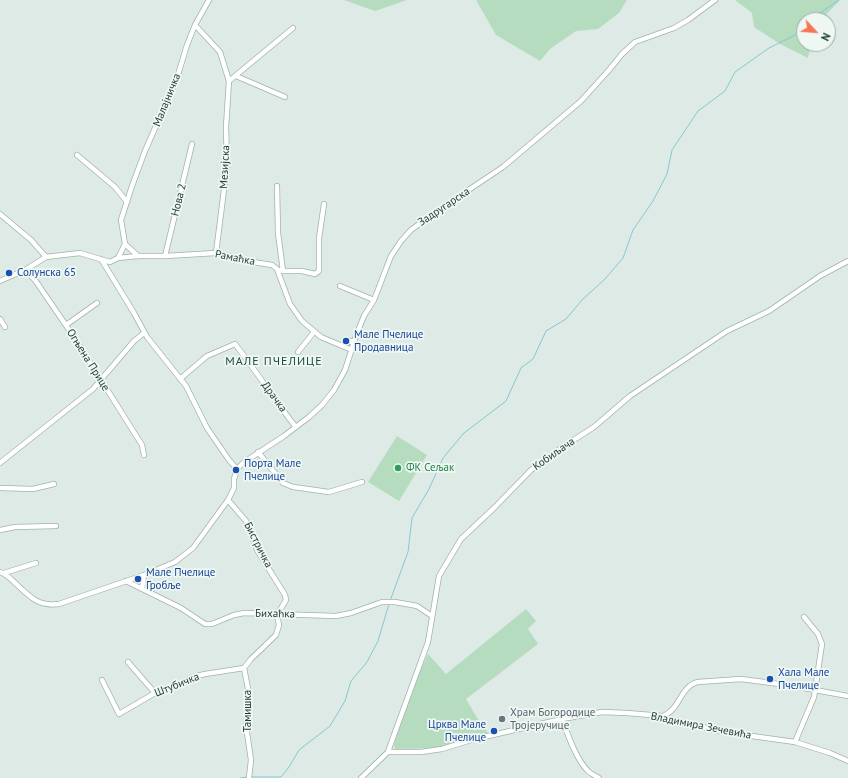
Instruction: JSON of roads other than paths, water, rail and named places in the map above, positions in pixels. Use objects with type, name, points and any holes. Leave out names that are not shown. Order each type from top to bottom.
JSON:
[{"type":"street","name":"Малајничка","points":[[124,244],[121,220],[127,202],[145,151],[177,78],[195,25],[209,0]]},
{"type":"street","name":"Задругарска","points":[[237,469],[258,452],[284,436],[322,405],[334,390],[345,370],[364,316],[374,300],[391,256],[410,230],[503,167],[581,101],[622,54],[635,42],[674,28],[688,20],[715,0]]},
{"type":"street","name":"Мезијска","points":[[195,25],[220,52],[229,81],[226,127],[227,166],[216,253]]},
{"type":"street","points":[[229,81],[293,28]]},
{"type":"street","points":[[236,76],[285,97]]},
{"type":"street","name":"Нова 2","points":[[165,256],[192,144]]},
{"type":"street","points":[[78,155],[115,187],[127,202]]},
{"type":"street","points":[[277,186],[278,233],[283,271],[302,271],[315,274],[319,271],[320,238],[324,204]]},
{"type":"street","points":[[0,214],[31,240],[46,257],[24,270],[0,281]]},
{"type":"street","points":[[118,258],[124,244],[138,256]]},
{"type":"street","name":"Рамаћка","points":[[46,257],[80,253],[110,262],[118,258],[138,256],[216,253],[252,262],[272,265],[283,271]]},
{"type":"street","points":[[2,573],[34,600],[50,605],[59,604],[144,575],[175,562],[192,548],[228,500],[234,488],[234,479],[237,469],[207,428],[189,392],[144,333],[134,313],[101,259]]},
{"type":"street","name":"Кобиљача","points":[[388,752],[428,642],[438,576],[461,539],[531,470],[561,448],[594,427],[630,396],[727,332],[769,311],[820,276],[848,260]]},
{"type":"street","points":[[277,269],[290,304],[302,321],[314,332],[352,350]]},
{"type":"street","name":"Огњена Прице","points":[[24,270],[35,280],[66,324],[142,445],[144,455]]},
{"type":"street","points":[[340,286],[374,300]]},
{"type":"street","points":[[66,324],[97,303]]},
{"type":"street","points":[[0,319],[5,327]]},
{"type":"street","points":[[298,352],[314,332]]},
{"type":"street","points":[[0,463],[93,389],[134,341],[144,333]]},
{"type":"street","points":[[341,345],[355,340]]},
{"type":"street","name":"Драчка","points":[[180,379],[207,356],[235,344],[252,365],[272,396],[295,426]]},
{"type":"street","points":[[258,452],[283,483],[293,487],[329,492],[362,482]]},
{"type":"street","points":[[0,488],[33,489],[54,484]]},
{"type":"street","name":"Бистричка","points":[[228,500],[246,521],[257,550],[285,595],[286,600],[277,615]]},
{"type":"street","points":[[0,530],[15,527],[56,526]]},
{"type":"street","points":[[2,573],[36,563]]},
{"type":"street","points":[[142,588],[144,575]]},
{"type":"street","name":"Бихаћка","points":[[126,581],[181,608],[204,624],[212,624],[234,614],[244,613],[336,616],[390,602],[417,606],[432,616]]},
{"type":"street","points":[[244,668],[251,659],[276,635],[279,625],[277,615]]},
{"type":"street","points":[[795,742],[815,691],[822,644],[818,634],[804,616]]},
{"type":"street","points":[[128,662],[155,693]]},
{"type":"street","name":"Штубичка","points":[[102,680],[119,714],[155,693],[162,692],[193,678],[205,674],[244,668]]},
{"type":"street","name":"Тамишка","points":[[244,668],[249,694],[246,726],[251,760],[249,778]]},
{"type":"street","points":[[663,716],[675,708],[690,685],[698,682],[740,679],[786,685],[848,696]]},
{"type":"street","name":"Владимира Зечевића","points":[[388,752],[392,753],[442,749],[471,740],[562,719],[602,712],[627,712],[663,716],[723,732],[795,742],[830,753],[848,761]]},
{"type":"street","points":[[562,719],[581,762],[589,772],[599,778]]},
{"type":"street","points":[[362,778],[388,752]]},
{"type":"waterway","points":[[822,12],[839,0]]},
{"type":"waterway","points":[[390,601],[408,552],[412,518],[429,489],[443,458],[464,433],[506,401],[521,368],[533,359],[546,331],[566,319],[582,300],[605,279],[623,258],[633,230],[653,201],[667,174],[672,150],[698,111],[725,91],[735,72],[769,48],[796,34]]},
{"type":"waterway","points":[[251,777],[281,777],[299,750],[330,726],[345,701],[351,681],[367,662],[378,641],[389,604]]},
{"type":"waterway","points":[[240,778],[248,777]]},
{"type":"place","name":"Солунска 65","points":[[9,273]]},
{"type":"place","name":"Мале Пчелице Продавница","points":[[346,341]]},
{"type":"place","name":"ФК Сељак","points":[[398,468]]},
{"type":"place","name":"Порта Мале Пчелице","points":[[236,470]]},
{"type":"place","name":"Мале Пчелице Гробље","points":[[138,579]]},
{"type":"place","name":"Хала Мале Пчелице","points":[[770,679]]},
{"type":"place","name":"Храм Богородице Тројеручице","points":[[502,719]]},
{"type":"place","name":"Црква Мале Пчелице","points":[[494,731]]},
{"type":"district","name":"МАЛЕ ПЧЕЛИЦЕ","points":[[274,362]]}]
